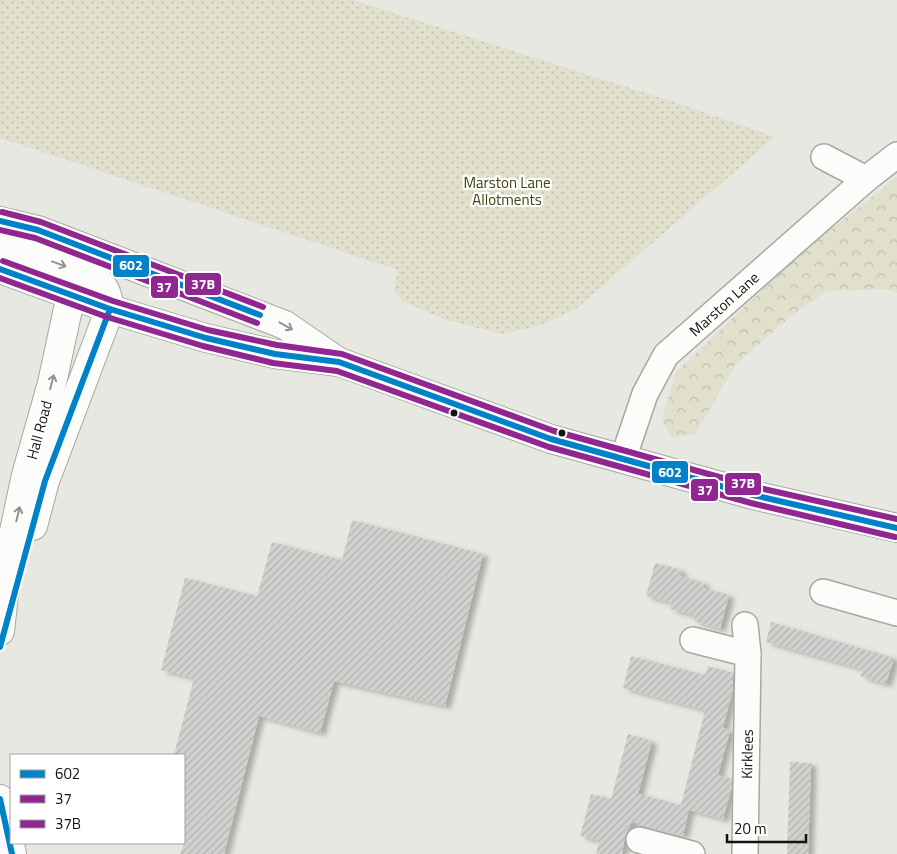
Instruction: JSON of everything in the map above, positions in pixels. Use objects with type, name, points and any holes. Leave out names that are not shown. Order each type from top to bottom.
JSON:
[{"type":"main road","points":[[0,221],[38,230],[285,325],[339,362]]},
{"type":"main road","points":[[0,244],[88,274],[101,284],[109,298],[110,309]]},
{"type":"main road","points":[[88,274],[105,267],[126,263]]},
{"type":"main road","points":[[0,269],[110,309],[214,340],[275,354],[339,362],[551,439],[753,494],[897,528]]},
{"type":"main road","name":"Hall Road","points":[[0,631],[8,559],[72,295],[88,274]]},
{"type":"main road","name":"Hall Road","points":[[0,647],[45,481],[110,309]]},
{"type":"main road","points":[[0,799],[7,847]]},
{"type":"street","name":"Marston Lane","points":[[623,459],[645,394],[666,356],[866,179],[897,155]]},
{"type":"street","points":[[824,157],[866,179]]},
{"type":"street","points":[[823,592],[897,613]]},
{"type":"street","name":"Kirklees","points":[[745,625],[748,654],[745,854]]},
{"type":"street","points":[[693,640],[748,654]]},
{"type":"street","points":[[639,840],[692,854]]},
{"type":"green space","name":"Marston Lane Allotments","points":[[0,0],[353,0],[674,102],[775,137],[577,308],[540,326],[502,334],[446,320],[402,301],[394,290],[397,270],[0,138]]},
{"type":"green space","points":[[897,177],[897,293],[883,289],[827,291],[792,315],[736,364],[695,434],[671,438],[662,419],[676,372],[803,251]]},
{"type":"building","points":[[352,520],[483,554],[445,706],[334,681],[320,733],[259,716],[224,854],[180,854],[185,844],[185,754],[174,754],[194,678],[161,670],[185,578],[257,596],[272,542],[342,560]]},
{"type":"building","points":[[655,563],[681,570],[680,576],[704,583],[703,588],[729,595],[720,629],[694,621],[695,615],[670,609],[672,603],[646,596]]},
{"type":"building","points":[[771,622],[894,658],[886,684],[860,676],[862,669],[766,642]]},
{"type":"building","points":[[631,656],[705,675],[708,666],[733,673],[733,689],[723,728],[730,730],[718,775],[732,779],[732,786],[723,819],[689,810],[683,836],[632,822],[625,836],[622,854],[596,854],[599,841],[580,836],[591,794],[611,799],[628,734],[652,741],[638,794],[681,805],[705,710],[623,688]]},
{"type":"building","points":[[790,762],[811,763],[808,854],[787,854]]},
{"type":"transit line","name":"37B","points":[[2,212],[41,222],[263,307]]},
{"type":"transit line","name":"602","points":[[0,221],[38,230],[260,315]]},
{"type":"transit line","name":"37","points":[[0,230],[35,238],[257,323]]},
{"type":"transit line","name":"37B","points":[[3,261],[113,301],[208,330],[277,345],[342,354],[554,431],[755,487],[897,519]]},
{"type":"transit line","name":"602","points":[[0,269],[110,309],[206,338],[275,354],[339,362],[551,439],[753,495],[897,528]]},
{"type":"transit line","name":"37","points":[[0,278],[107,317],[203,346],[273,363],[337,371],[549,447],[751,503],[895,537]]},
{"type":"transit line","name":"602","points":[[0,647],[45,481],[110,309]]},
{"type":"transit line","name":"602","points":[[0,799],[12,854]]}]
